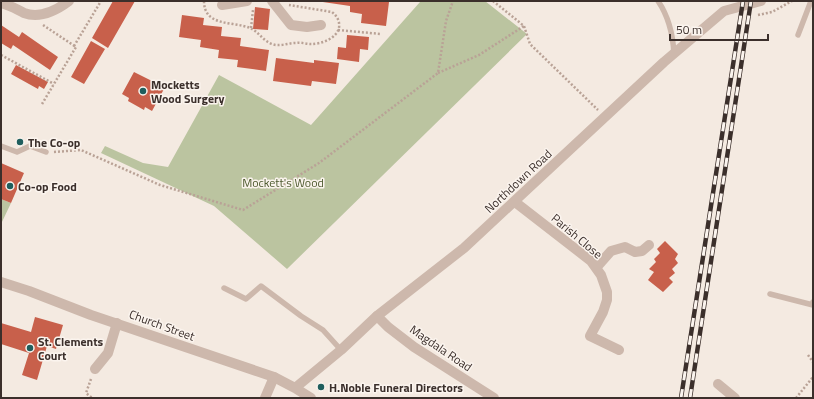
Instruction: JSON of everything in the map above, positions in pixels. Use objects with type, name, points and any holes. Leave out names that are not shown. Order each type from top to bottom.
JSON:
[{"type":"street","points":[[1,2],[31,15],[49,13],[69,1]]},
{"type":"street","points":[[273,1],[291,25],[306,27],[320,25]]},
{"type":"street","name":"Northdown Road","points":[[295,388],[341,350],[377,316],[464,248],[674,54],[724,11],[762,1]]},
{"type":"street","points":[[222,6],[250,5]]},
{"type":"street","name":"Parish Close","points":[[515,202],[591,261],[601,275],[607,292],[607,300],[603,312],[590,336],[619,350]]},
{"type":"street","points":[[596,268],[611,251],[625,247],[635,252],[642,251],[648,245]]},
{"type":"street","name":"Church Street","points":[[1,282],[29,290],[117,323],[274,378],[311,398]]},
{"type":"street","name":"Magdala Road","points":[[377,316],[388,327],[414,346],[494,398]]},
{"type":"street","points":[[95,369],[108,353],[117,323]]},
{"type":"street","points":[[265,398],[274,378]]},
{"type":"street","points":[[718,384],[735,398]]},
{"type":"lane","points":[[658,1],[669,23],[673,38],[674,54]]},
{"type":"lane","points":[[798,35],[811,1]]},
{"type":"lane","points":[[1,146],[16,152],[30,146],[46,152]]},
{"type":"lane","points":[[224,288],[246,298],[261,286],[322,330],[341,350]]},
{"type":"lane","points":[[770,294],[813,304],[813,302]]},
{"type":"path","points":[[42,104],[101,1]]},
{"type":"path","points":[[204,1],[204,6],[207,13],[219,22],[251,28],[270,44],[278,46],[296,42],[313,44],[331,39],[338,30],[338,20],[332,12],[273,1]]},
{"type":"path","points":[[438,73],[446,21],[453,1]]},
{"type":"path","points":[[493,1],[524,26],[530,44],[606,118]]},
{"type":"path","points":[[772,12],[792,1]]},
{"type":"path","points":[[250,5],[251,28]]},
{"type":"path","points":[[31,15],[39,23],[74,46]]},
{"type":"path","points":[[46,152],[81,150],[160,185],[243,210],[319,163],[438,73],[479,55],[524,26]]},
{"type":"path","points":[[338,30],[381,34]]},
{"type":"path","points":[[1,55],[54,84]]},
{"type":"path","points":[[808,355],[813,362]]},
{"type":"path","points":[[92,398],[86,393],[95,369]]},
{"type":"path","points":[[796,398],[813,377]]},
{"type":"green space","name":"Mockett's Wood","points":[[418,1],[485,1],[527,34],[287,269],[214,206],[101,153],[105,146],[143,163],[168,167],[219,75],[311,125],[420,2]]},
{"type":"green space","points":[[1,199],[11,203],[1,224]]},
{"type":"building","points":[[113,1],[135,1],[108,48],[92,38]]},
{"type":"building","points":[[316,1],[389,2],[386,26],[361,23],[362,14],[350,12],[350,6]]},
{"type":"building","points":[[255,7],[270,9],[268,30],[253,29]]},
{"type":"building","points":[[182,15],[204,18],[203,25],[222,27],[221,36],[241,38],[240,46],[269,50],[266,71],[237,67],[238,60],[218,58],[219,50],[200,47],[201,40],[179,37]]},
{"type":"building","points":[[1,25],[19,37],[22,32],[58,57],[50,70],[13,45],[11,49],[1,43]]},
{"type":"building","points":[[347,35],[369,37],[368,50],[360,49],[359,62],[337,59],[338,47],[346,48]]},
{"type":"building","points":[[91,41],[105,49],[84,84],[71,77]]},
{"type":"building","points":[[276,58],[314,63],[314,60],[339,63],[336,84],[312,81],[311,86],[273,81]]},
{"type":"building","points":[[16,65],[48,82],[44,89],[39,86],[38,89],[11,74]]},
{"type":"building","name":"Mocketts Wood Surgery","points":[[134,72],[158,84],[157,85],[164,89],[152,111],[145,107],[144,110],[128,101],[129,98],[122,94]]},
{"type":"building","name":"Co-op Food","points":[[1,163],[24,173],[11,203],[1,199]]},
{"type":"building","points":[[665,241],[678,254],[675,259],[678,263],[672,269],[675,273],[669,278],[673,282],[663,292],[648,280],[654,272],[649,269],[656,262],[654,259],[660,253],[657,249]]},
{"type":"building","name":"St. Clements Court","points":[[35,317],[63,325],[56,349],[47,346],[37,380],[22,375],[29,353],[1,344],[1,323],[31,332]]},
{"type":"railway","points":[[681,398],[743,1]]},
{"type":"railway","points":[[690,398],[751,1]]},
{"type":"place","name":"Mocketts Wood Surgery","points":[[143,91]]},
{"type":"place","name":"The Co-op","points":[[20,142]]},
{"type":"place","name":"Co-op Food","points":[[10,186]]},
{"type":"place","name":"St. Clements Court","points":[[30,348]]},
{"type":"place","name":"H.Noble Funeral Directors","points":[[321,387]]}]
